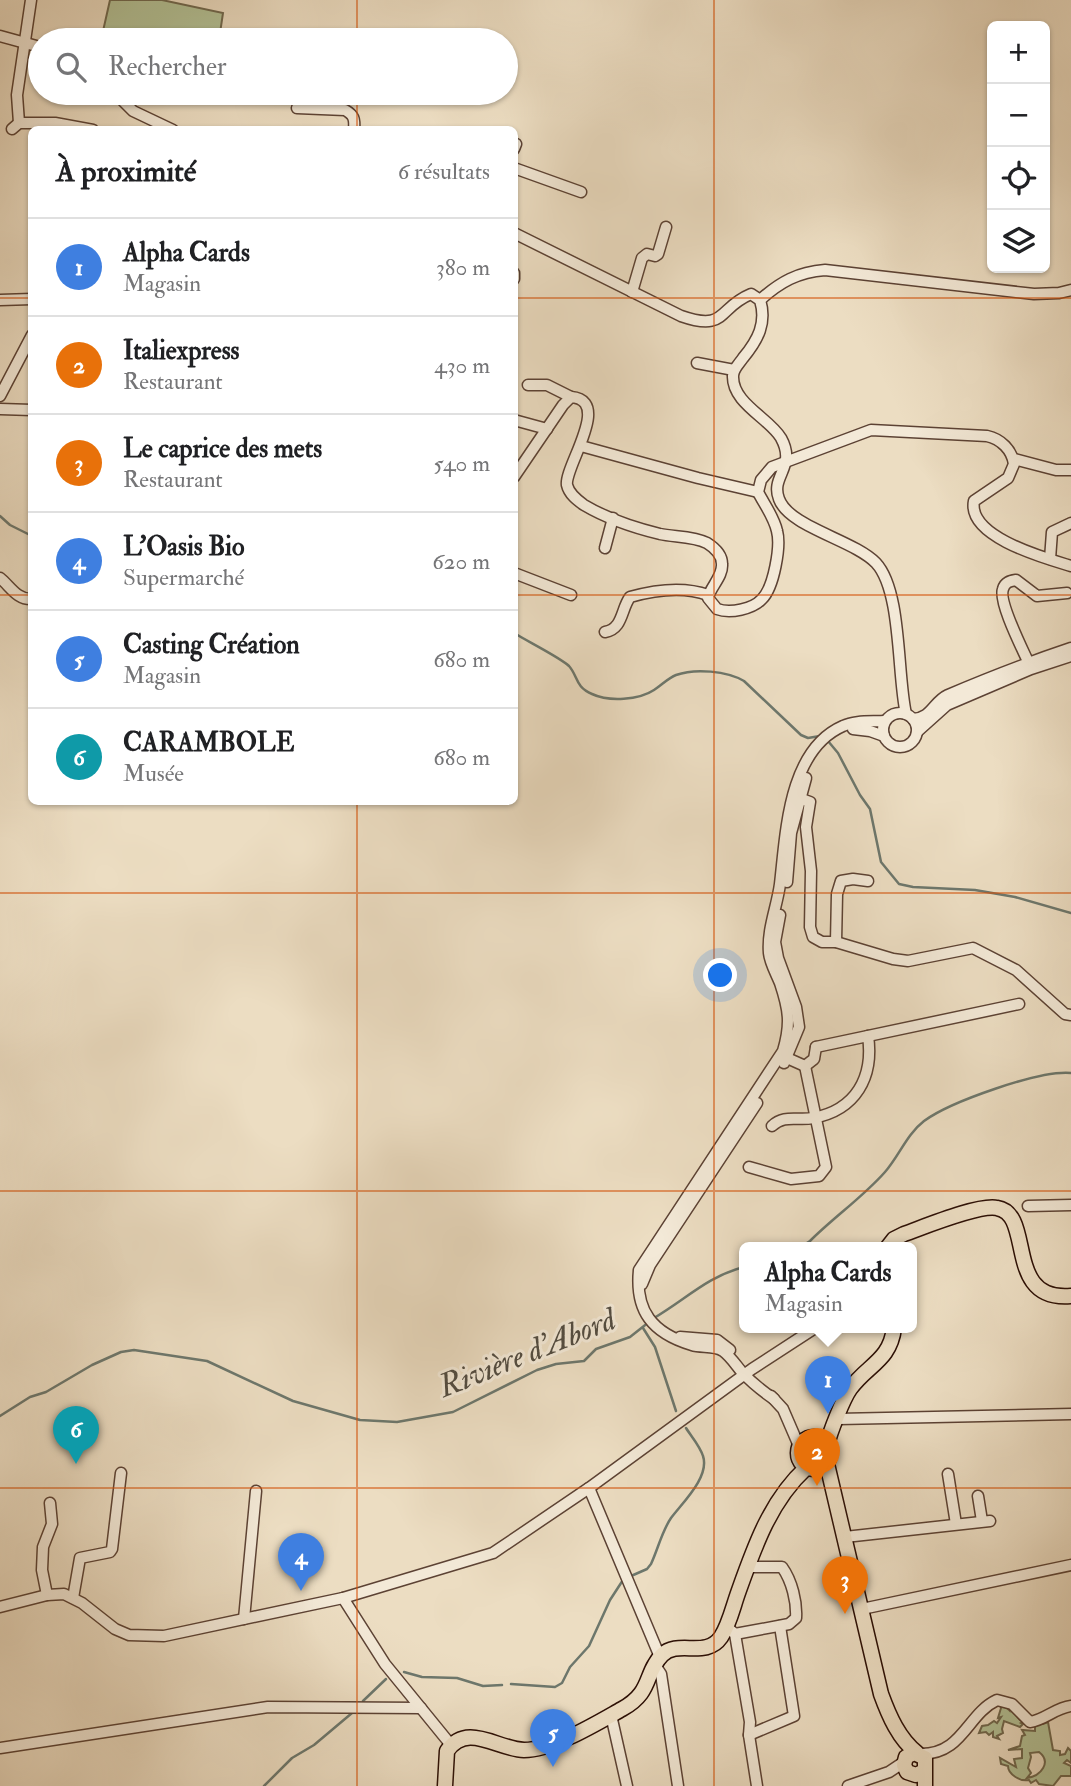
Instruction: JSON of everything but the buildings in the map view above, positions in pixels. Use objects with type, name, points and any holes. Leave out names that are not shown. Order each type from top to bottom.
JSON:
[{"type":"main road","points":[[892,1242],[904,1234],[975,1211],[998,1208],[1004,1210],[1013,1221],[1026,1267],[1039,1290],[1051,1295],[1071,1296]]},
{"type":"main road","points":[[445,1786],[446,1759],[451,1745],[461,1738],[472,1736],[512,1749],[548,1746],[632,1703],[646,1688],[658,1661],[670,1650],[710,1647],[730,1630],[747,1567],[766,1522],[784,1492],[812,1460],[830,1454],[827,1439],[849,1390],[887,1351],[893,1333]]},
{"type":"main road","points":[[827,1439],[811,1437],[812,1460],[845,1537],[886,1709],[917,1765]]},
{"type":"street","points":[[31,0],[16,107],[16,126],[55,123],[71,126]]},
{"type":"street","points":[[0,36],[28,44]]},
{"type":"street","points":[[127,105],[133,111],[165,126]]},
{"type":"street","points":[[297,108],[345,110],[352,114],[354,126]]},
{"type":"street","points":[[518,169],[581,192]]},
{"type":"street","points":[[632,292],[642,258],[647,254],[658,254],[666,227]]},
{"type":"street","points":[[518,235],[681,316],[701,323],[723,316],[747,296],[755,295],[760,300],[763,320],[761,330],[734,370],[733,383],[737,391],[779,435],[787,453],[778,485],[779,502],[813,528],[862,553],[875,563],[885,579],[895,615],[901,692],[918,731]]},
{"type":"street","points":[[760,300],[777,285],[804,272],[825,270],[1034,294],[1071,290]]},
{"type":"street","points":[[0,300],[28,299]]},
{"type":"street","points":[[0,396],[28,343]]},
{"type":"street","points":[[697,363],[734,370]]},
{"type":"street","points":[[528,385],[547,385],[571,397],[580,398],[586,405],[589,419],[581,446],[567,476],[569,489],[581,503],[613,519],[658,533],[709,544],[720,556],[722,568],[708,595],[717,609],[741,609],[761,600],[768,590],[779,545],[777,529],[758,492],[581,446]]},
{"type":"street","points":[[518,472],[571,397]]},
{"type":"street","points":[[0,409],[28,410]]},
{"type":"street","points":[[518,421],[547,429]]},
{"type":"street","points":[[758,492],[766,473],[772,467],[871,430],[995,438],[1002,442],[1014,459],[1014,464],[1008,478],[981,495],[974,502],[972,510],[996,536],[1011,545],[1071,566]]},
{"type":"street","points":[[1014,459],[1056,470],[1071,470]]},
{"type":"street","points":[[606,548],[613,519]]},
{"type":"street","points":[[1050,559],[1052,532],[1071,523]]},
{"type":"street","points":[[518,575],[571,595]]},
{"type":"street","points":[[0,578],[17,595],[28,599]]},
{"type":"street","points":[[1030,665],[1003,601],[1004,587],[1016,580],[1037,596],[1067,593]]},
{"type":"street","points":[[605,632],[617,626],[630,597],[661,591],[689,590],[708,595]]},
{"type":"street","points":[[812,1460],[791,1429],[783,1409],[747,1373],[725,1344],[717,1340],[670,1335],[660,1331],[647,1317],[640,1297],[641,1285],[650,1265],[799,1027],[796,1007],[775,942],[787,887],[797,797],[817,746],[833,731],[845,725],[929,714],[943,697],[1071,648]]},
{"type":"street","points":[[833,731],[861,729],[884,736],[891,745],[903,748],[913,742],[918,731],[947,705],[1030,665],[1071,656]]},
{"type":"street","points":[[884,736],[901,692]]},
{"type":"street","points":[[797,797],[810,802],[806,827],[811,871],[811,932],[817,941],[836,942],[893,960],[923,960],[940,953],[972,948],[1016,970],[1065,1014],[1071,1015]]},
{"type":"street","points":[[836,942],[837,894],[841,881],[868,881]]},
{"type":"street","points":[[788,1046],[816,1047],[1019,1004]]},
{"type":"street","points":[[772,1126],[783,1118],[815,1118],[842,1107],[858,1092],[869,1070],[868,1036]]},
{"type":"street","points":[[749,1167],[791,1179],[819,1176],[826,1167],[805,1066],[788,1046]]},
{"type":"street","points":[[805,1066],[814,1059],[816,1047]]},
{"type":"street","points":[[1028,1206],[1071,1205]]},
{"type":"street","points":[[0,1607],[47,1595],[64,1594],[115,1629],[129,1635],[164,1636],[343,1598],[493,1553],[807,1333]]},
{"type":"street","points":[[838,1419],[1071,1414]]},
{"type":"street","points":[[73,1598],[80,1558],[101,1556],[112,1549],[121,1473]]},
{"type":"street","points":[[948,1474],[956,1524]]},
{"type":"street","points":[[589,1488],[658,1661],[678,1786]]},
{"type":"street","points":[[244,1619],[256,1492]]},
{"type":"street","points":[[845,1537],[986,1521],[978,1496]]},
{"type":"street","points":[[47,1595],[42,1570],[43,1547],[52,1524],[50,1503]]},
{"type":"street","points":[[862,1609],[1071,1565]]},
{"type":"street","points":[[747,1567],[782,1567],[794,1599],[796,1618],[789,1624],[780,1626],[730,1630],[750,1722],[749,1735],[757,1786]]},
{"type":"street","points":[[343,1598],[385,1664],[451,1745]]},
{"type":"street","points":[[749,1735],[794,1716],[780,1626]]},
{"type":"street","points":[[848,1786],[917,1765],[961,1737],[987,1706],[998,1700],[1012,1704],[1030,1722],[1039,1721],[1061,1708],[1071,1706]]},
{"type":"street","points":[[0,1748],[268,1707],[421,1708]]},
{"type":"street","points":[[611,1715],[627,1786]]},
{"type":"green space","points":[[110,0],[162,0],[223,13],[221,28],[104,28]]},
{"type":"green space","points":[[999,1700],[1009,1710],[1008,1705],[1020,1720],[1025,1721],[1020,1727],[1004,1721],[1003,1733],[997,1736],[999,1739],[993,1737],[993,1732],[989,1735],[986,1732],[979,1733],[982,1726],[994,1721],[997,1723],[1001,1717],[998,1718],[1001,1708]]},
{"type":"green space","points":[[1028,1720],[1043,1724],[1048,1722],[1053,1750],[1060,1751],[1060,1755],[1065,1754],[1068,1748],[1071,1751],[1071,1763],[1067,1760],[1064,1763],[1071,1766],[1071,1776],[1061,1776],[1053,1786],[1039,1784],[1036,1780],[1031,1783],[1029,1780],[1015,1777],[1008,1766],[1001,1764],[1000,1758],[1016,1767],[1014,1759],[1022,1758],[1022,1749],[1008,1750],[1020,1746],[1022,1736],[1025,1735],[1022,1730],[1035,1731],[1035,1726],[1029,1722],[1026,1725]],"holes":[[[1039,1752],[1043,1756],[1043,1768],[1027,1778],[1031,1773],[1028,1768],[1030,1753]]]},
{"type":"waterway","points":[[0,516],[10,525],[28,534]]},
{"type":"waterway","points":[[518,635],[569,666],[582,688],[599,697],[632,698],[648,693],[676,675],[701,671],[720,673],[744,681],[801,735],[808,738],[820,736]]},
{"type":"waterway","points":[[828,741],[838,753],[870,809],[881,862],[899,884],[975,890],[1015,897],[1071,913]]},
{"type":"waterway","name":"Rivière d'Abord","points":[[808,1242],[876,1181],[890,1166],[913,1132],[936,1113],[1017,1082],[1057,1073],[1071,1073]]},
{"type":"waterway","name":"Rivière d'Abord","points":[[654,1318],[708,1282],[739,1269]]},
{"type":"waterway","name":"Rivière d'Abord","points":[[0,1416],[92,1365],[121,1352],[134,1350],[207,1361],[293,1401],[360,1420],[397,1422],[453,1412],[537,1370],[556,1364],[584,1361],[596,1349],[630,1337],[649,1322]]},
{"type":"waterway","points":[[643,1328],[655,1347],[676,1411]]},
{"type":"waterway","points":[[631,1576],[647,1569],[651,1564],[668,1523],[699,1481],[704,1464],[703,1456],[686,1428]]},
{"type":"waterway","points":[[511,1684],[555,1687],[562,1683],[570,1667],[589,1646],[610,1600],[623,1580]]},
{"type":"waterway","points":[[404,1672],[422,1677],[457,1678],[483,1686],[502,1685]]},
{"type":"waterway","points":[[363,1701],[386,1679]]},
{"type":"waterway","points":[[264,1786],[292,1758],[314,1745],[352,1713]]},
{"type":"place","name":"Alpha Cards","points":[[828,1414]]},
{"type":"place","name":"CARAMBOLE","points":[[76,1464]]},
{"type":"place","name":"Italiexpress","points":[[817,1486]]},
{"type":"place","name":"L'Oasis Bio","points":[[301,1591]]},
{"type":"place","name":"Le caprice des mets","points":[[845,1614]]},
{"type":"place","name":"Casting Création","points":[[553,1767]]}]
